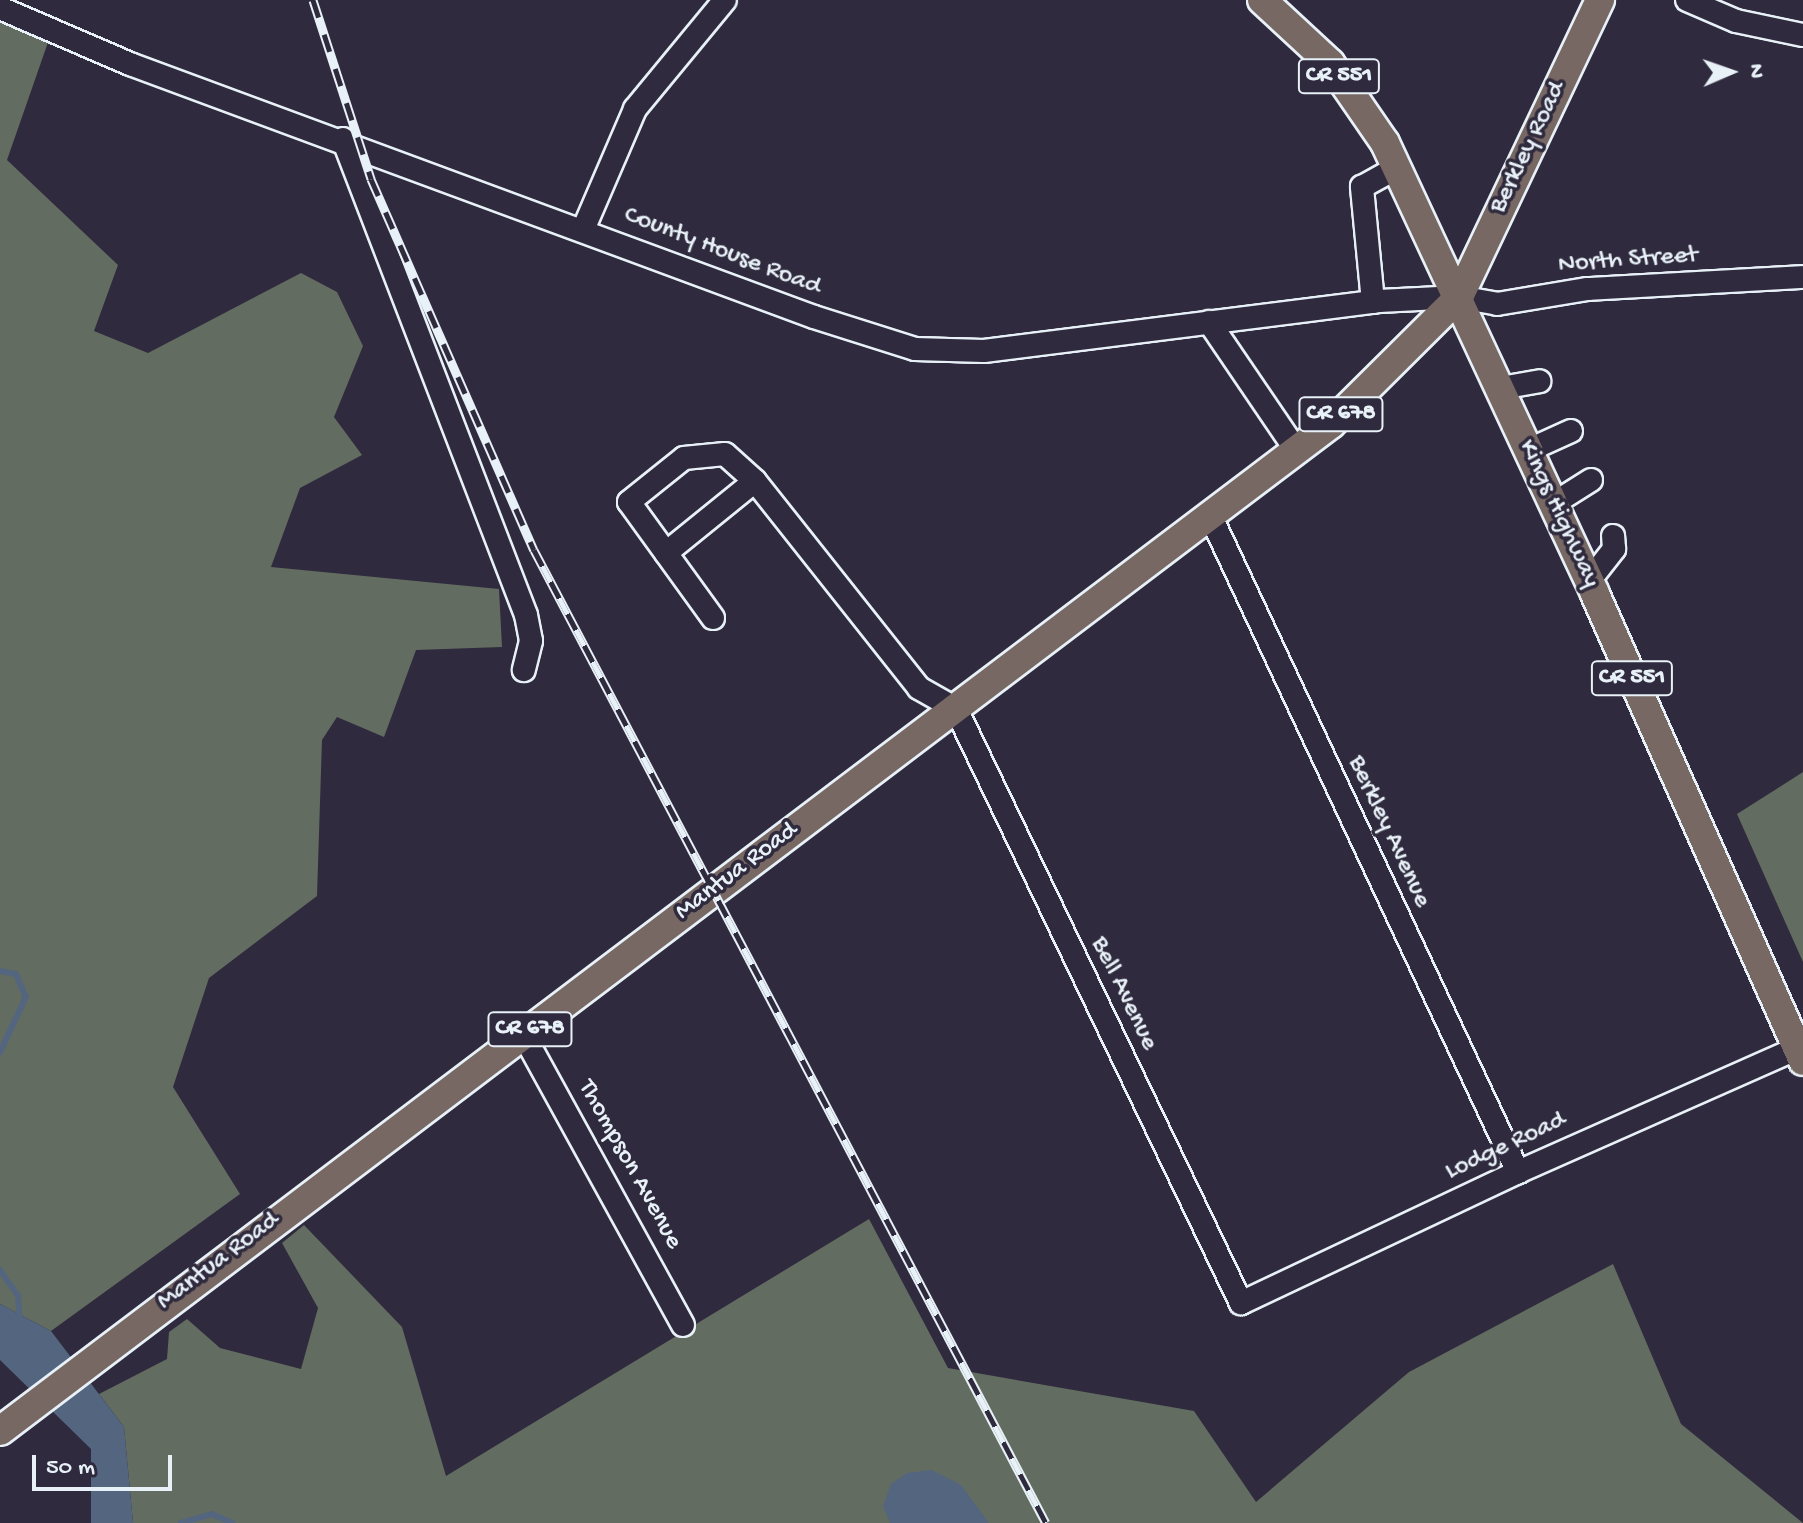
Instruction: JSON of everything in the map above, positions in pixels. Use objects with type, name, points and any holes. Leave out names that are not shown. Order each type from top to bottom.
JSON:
[{"type":"main road","name":"Kings Highway","points":[[1262,0],[1330,63],[1371,119],[1398,167],[1801,1052]]},
{"type":"main road","name":"Berkley Road","points":[[1459,297],[1600,0]]},
{"type":"main road","name":"Mantua Road","points":[[0,1431],[104,1348],[1296,450],[1340,415],[1459,297]]},
{"type":"street","points":[[583,230],[635,109],[725,0]]},
{"type":"street","points":[[1687,0],[1736,21],[1803,35]]},
{"type":"street","name":"County House Road","points":[[0,8],[130,64],[343,139],[814,317],[915,349],[984,351],[1373,302],[1459,297]]},
{"type":"street","points":[[343,139],[526,615],[531,641],[524,670]]},
{"type":"street","points":[[1373,302],[1362,187],[1398,167]]},
{"type":"street","name":"North Street","points":[[1459,297],[1497,304],[1588,289],[1803,277]]},
{"type":"street","points":[[1209,322],[1296,450]]},
{"type":"street","points":[[1501,388],[1539,381]]},
{"type":"street","points":[[1529,450],[1571,431]]},
{"type":"street","points":[[713,618],[629,502],[684,458],[725,454],[755,481],[919,688],[956,709]]},
{"type":"street","points":[[1553,504],[1591,480]]},
{"type":"street","points":[[666,553],[755,481]]},
{"type":"street","name":"Berkley Avenue","points":[[1210,515],[1518,1172]]},
{"type":"street","points":[[1589,581],[1614,549],[1613,536]]},
{"type":"street","name":"Bell Avenue","points":[[956,709],[1241,1303]]},
{"type":"street","name":"Thompson Avenue","points":[[523,1034],[683,1325]]},
{"type":"street","name":"Lodge Road","points":[[1241,1303],[1518,1172],[1801,1052]]},
{"type":"green space","points":[[0,7],[53,28],[7,160],[118,265],[94,331],[148,353],[301,273],[337,292],[363,346],[334,417],[362,455],[300,488],[271,567],[499,589],[502,647],[416,650],[384,737],[337,717],[322,740],[317,896],[209,978],[173,1087],[240,1194],[51,1331],[0,1304]]},
{"type":"green space","points":[[1803,772],[1803,962],[1737,814]]},
{"type":"green space","points":[[869,1219],[948,1368],[1194,1411],[1256,1502],[1409,1372],[1613,1264],[1681,1424],[1803,1523],[133,1523],[124,1427],[99,1394],[167,1359],[169,1332],[187,1319],[220,1348],[301,1369],[318,1308],[282,1243],[304,1225],[402,1327],[446,1476]]},
{"type":"water","points":[[0,1304],[51,1331],[124,1427],[133,1523],[91,1523],[91,1449],[0,1360]]},
{"type":"water","points":[[932,1470],[961,1485],[989,1523],[890,1523],[883,1506],[891,1484],[907,1473]]},
{"type":"waterway","points":[[0,971],[16,974],[26,997],[0,1052]]},
{"type":"waterway","points":[[0,1270],[18,1296],[20,1323]]},
{"type":"waterway","points":[[181,1523],[212,1514],[232,1523]]},
{"type":"railway","points":[[313,0],[371,179],[534,550],[1046,1523]]}]
